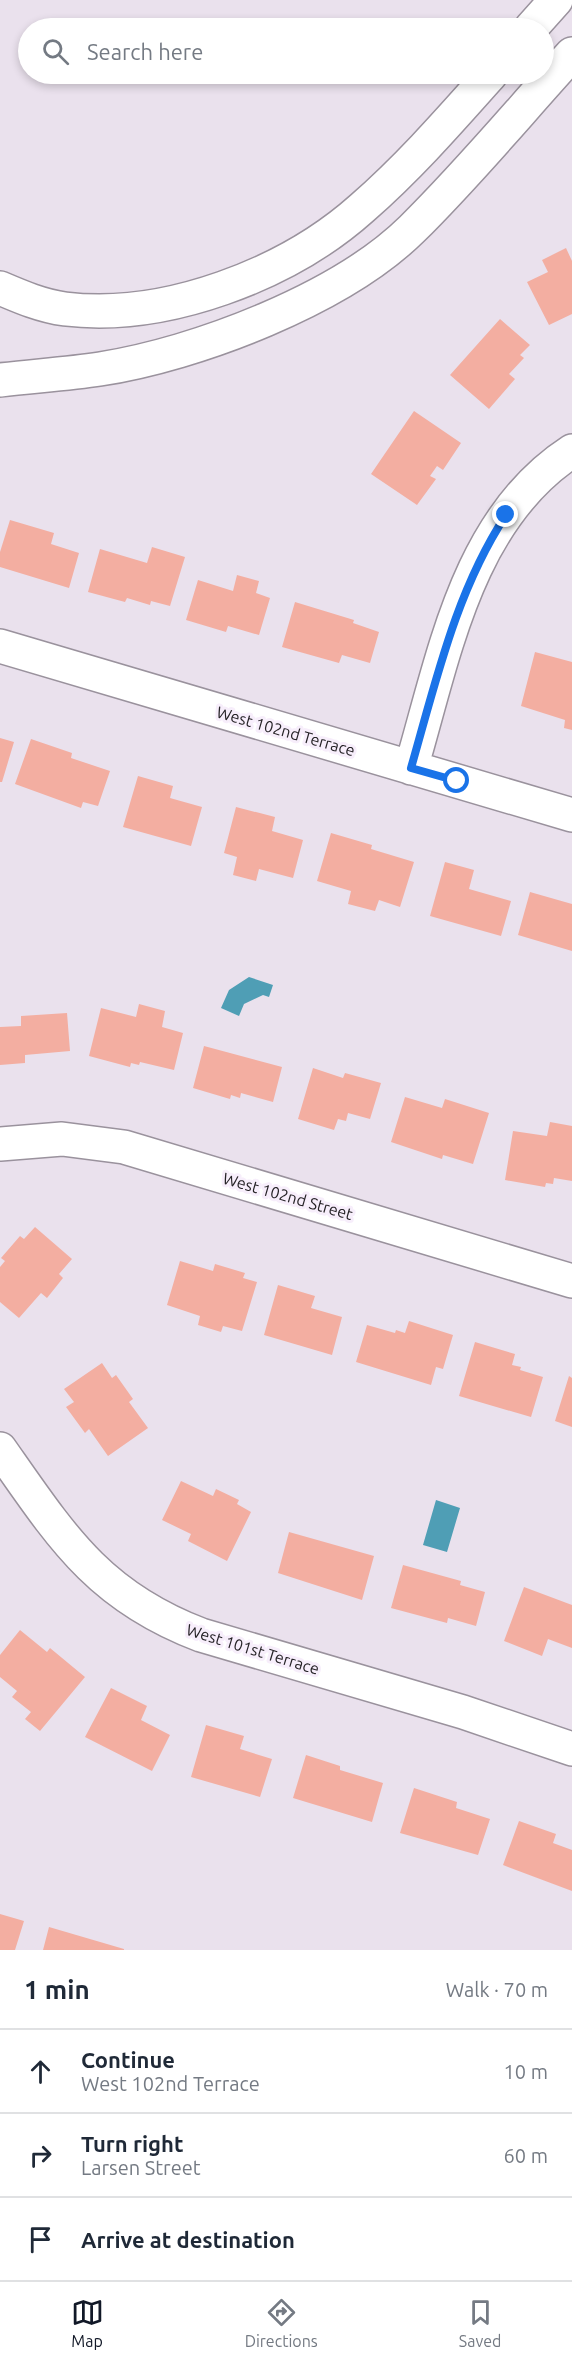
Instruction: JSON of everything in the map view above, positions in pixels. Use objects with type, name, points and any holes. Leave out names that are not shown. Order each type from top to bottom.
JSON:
[{"type":"main road","points":[[540,18],[556,0]]},
{"type":"main road","points":[[554,74],[572,54]]},
{"type":"main road","points":[[0,288],[26,300],[64,309],[105,311],[155,308],[201,295],[247,278],[324,237],[361,210],[432,140],[482,84]]},
{"type":"main road","points":[[0,380],[101,369],[168,354],[247,326],[326,290],[368,264],[411,230],[545,84]]},
{"type":"main road","points":[[411,768],[452,626],[466,586],[490,540],[526,491],[557,460],[572,451]]},
{"type":"main road","name":"West 102nd Terrace","points":[[0,646],[572,815]]},
{"type":"main road","name":"West 102nd Street","points":[[0,1144],[62,1139],[124,1147],[572,1281]]},
{"type":"main road","name":"West 101st Terrace","points":[[0,1449],[54,1526],[98,1575],[138,1605],[166,1621],[201,1635],[463,1712],[572,1749]]},
{"type":"water","points":[[249,977],[273,985],[269,997],[263,995],[244,1004],[239,1016],[221,1008],[229,990]]},
{"type":"water","points":[[436,1500],[460,1508],[447,1552],[423,1545]]},
{"type":"building","points":[[566,248],[572,261],[572,314],[549,325],[527,282],[548,272],[542,260]]},
{"type":"building","points":[[500,319],[530,345],[520,355],[524,358],[509,374],[515,379],[489,409],[450,375]]},
{"type":"building","points":[[414,411],[461,443],[443,470],[437,466],[430,476],[436,479],[417,505],[371,474]]},
{"type":"building","points":[[10,520],[54,533],[51,544],[79,553],[69,588],[0,567],[0,552]]},
{"type":"building","points":[[152,547],[185,557],[170,606],[151,601],[150,605],[127,598],[125,602],[88,592],[100,549],[147,563]]},
{"type":"building","points":[[237,575],[259,581],[256,593],[270,598],[259,635],[228,626],[226,632],[186,620],[198,580],[233,591]]},
{"type":"building","points":[[295,602],[354,620],[353,623],[379,632],[370,663],[342,655],[339,663],[282,647]]},
{"type":"building","points":[[535,652],[572,662],[572,730],[564,728],[565,720],[521,706]]},
{"type":"building","points":[[0,738],[14,742],[2,782],[0,782]]},
{"type":"building","points":[[31,739],[72,753],[71,758],[110,771],[98,806],[83,802],[81,808],[15,784]]},
{"type":"building","points":[[138,776],[173,786],[170,798],[202,807],[191,846],[123,827]]},
{"type":"building","points":[[236,807],[275,817],[272,831],[303,840],[293,878],[259,869],[256,881],[233,875],[237,857],[224,853]]},
{"type":"building","points":[[331,833],[372,845],[371,849],[414,862],[400,907],[379,900],[375,911],[348,904],[351,891],[317,881]]},
{"type":"building","points":[[445,862],[474,870],[469,889],[511,901],[501,936],[430,916]]},
{"type":"building","points":[[530,892],[572,904],[572,951],[518,935]]},
{"type":"building","points":[[139,1004],[165,1011],[162,1027],[183,1033],[174,1070],[140,1062],[139,1065],[131,1063],[130,1067],[89,1056],[101,1008],[136,1017]]},
{"type":"building","points":[[67,1013],[70,1051],[25,1055],[25,1063],[0,1065],[0,1027],[21,1026],[21,1016]]},
{"type":"building","points":[[204,1046],[282,1067],[273,1102],[241,1093],[240,1098],[231,1095],[230,1099],[193,1088]]},
{"type":"building","points":[[313,1068],[343,1078],[345,1073],[381,1083],[370,1119],[348,1113],[346,1121],[338,1119],[334,1130],[298,1119]]},
{"type":"building","points":[[405,1097],[442,1108],[445,1099],[489,1113],[473,1164],[443,1155],[442,1159],[391,1142]]},
{"type":"building","points":[[550,1122],[572,1126],[572,1181],[554,1178],[553,1184],[546,1183],[545,1187],[505,1180],[513,1131],[547,1136]]},
{"type":"building","points":[[35,1227],[72,1259],[59,1274],[63,1278],[47,1298],[41,1293],[19,1318],[0,1302],[0,1267],[5,1261],[1,1258],[20,1236],[24,1239]]},
{"type":"building","points":[[180,1261],[213,1271],[215,1264],[245,1273],[243,1278],[257,1282],[242,1331],[223,1326],[221,1332],[198,1325],[200,1316],[167,1305]]},
{"type":"building","points":[[278,1285],[315,1296],[311,1308],[342,1317],[332,1355],[264,1335]]},
{"type":"building","points":[[409,1321],[453,1335],[443,1369],[436,1367],[431,1385],[356,1362],[367,1325],[395,1333],[396,1330],[405,1333]]},
{"type":"building","points":[[475,1342],[515,1354],[512,1365],[543,1377],[531,1417],[459,1396]]},
{"type":"building","points":[[102,1363],[112,1378],[116,1375],[133,1399],[129,1402],[148,1428],[108,1456],[89,1429],[85,1433],[66,1407],[74,1402],[64,1389]]},
{"type":"building","points":[[569,1376],[572,1378],[572,1427],[555,1421]]},
{"type":"building","points":[[181,1481],[213,1496],[216,1489],[239,1500],[237,1504],[251,1512],[227,1561],[188,1541],[191,1534],[162,1520]]},
{"type":"building","points":[[289,1532],[374,1556],[362,1600],[278,1573]]},
{"type":"building","points":[[403,1565],[461,1581],[460,1585],[485,1592],[476,1626],[448,1618],[447,1623],[391,1608]]},
{"type":"building","points":[[524,1587],[572,1605],[572,1648],[548,1639],[542,1656],[504,1641]]},
{"type":"building","points":[[20,1630],[47,1652],[50,1648],[85,1677],[40,1731],[25,1719],[31,1712],[12,1697],[17,1691],[0,1677],[0,1655]]},
{"type":"building","points":[[111,1688],[147,1706],[141,1720],[170,1735],[152,1771],[85,1737]]},
{"type":"building","points":[[206,1725],[244,1736],[240,1749],[272,1759],[260,1797],[191,1777]]},
{"type":"building","points":[[306,1755],[340,1766],[340,1770],[383,1783],[372,1822],[293,1798]]},
{"type":"building","points":[[414,1788],[457,1802],[456,1808],[490,1819],[478,1855],[400,1833]]},
{"type":"building","points":[[519,1821],[556,1834],[553,1843],[572,1850],[572,1891],[503,1865]]},
{"type":"building","points":[[0,1914],[24,1921],[15,1950],[0,1950]]},
{"type":"building","points":[[49,1927],[124,1949],[124,1950],[43,1950]]},
{"type":"route","points":[[457,781],[411,768],[452,626],[466,586],[506,515]]}]
